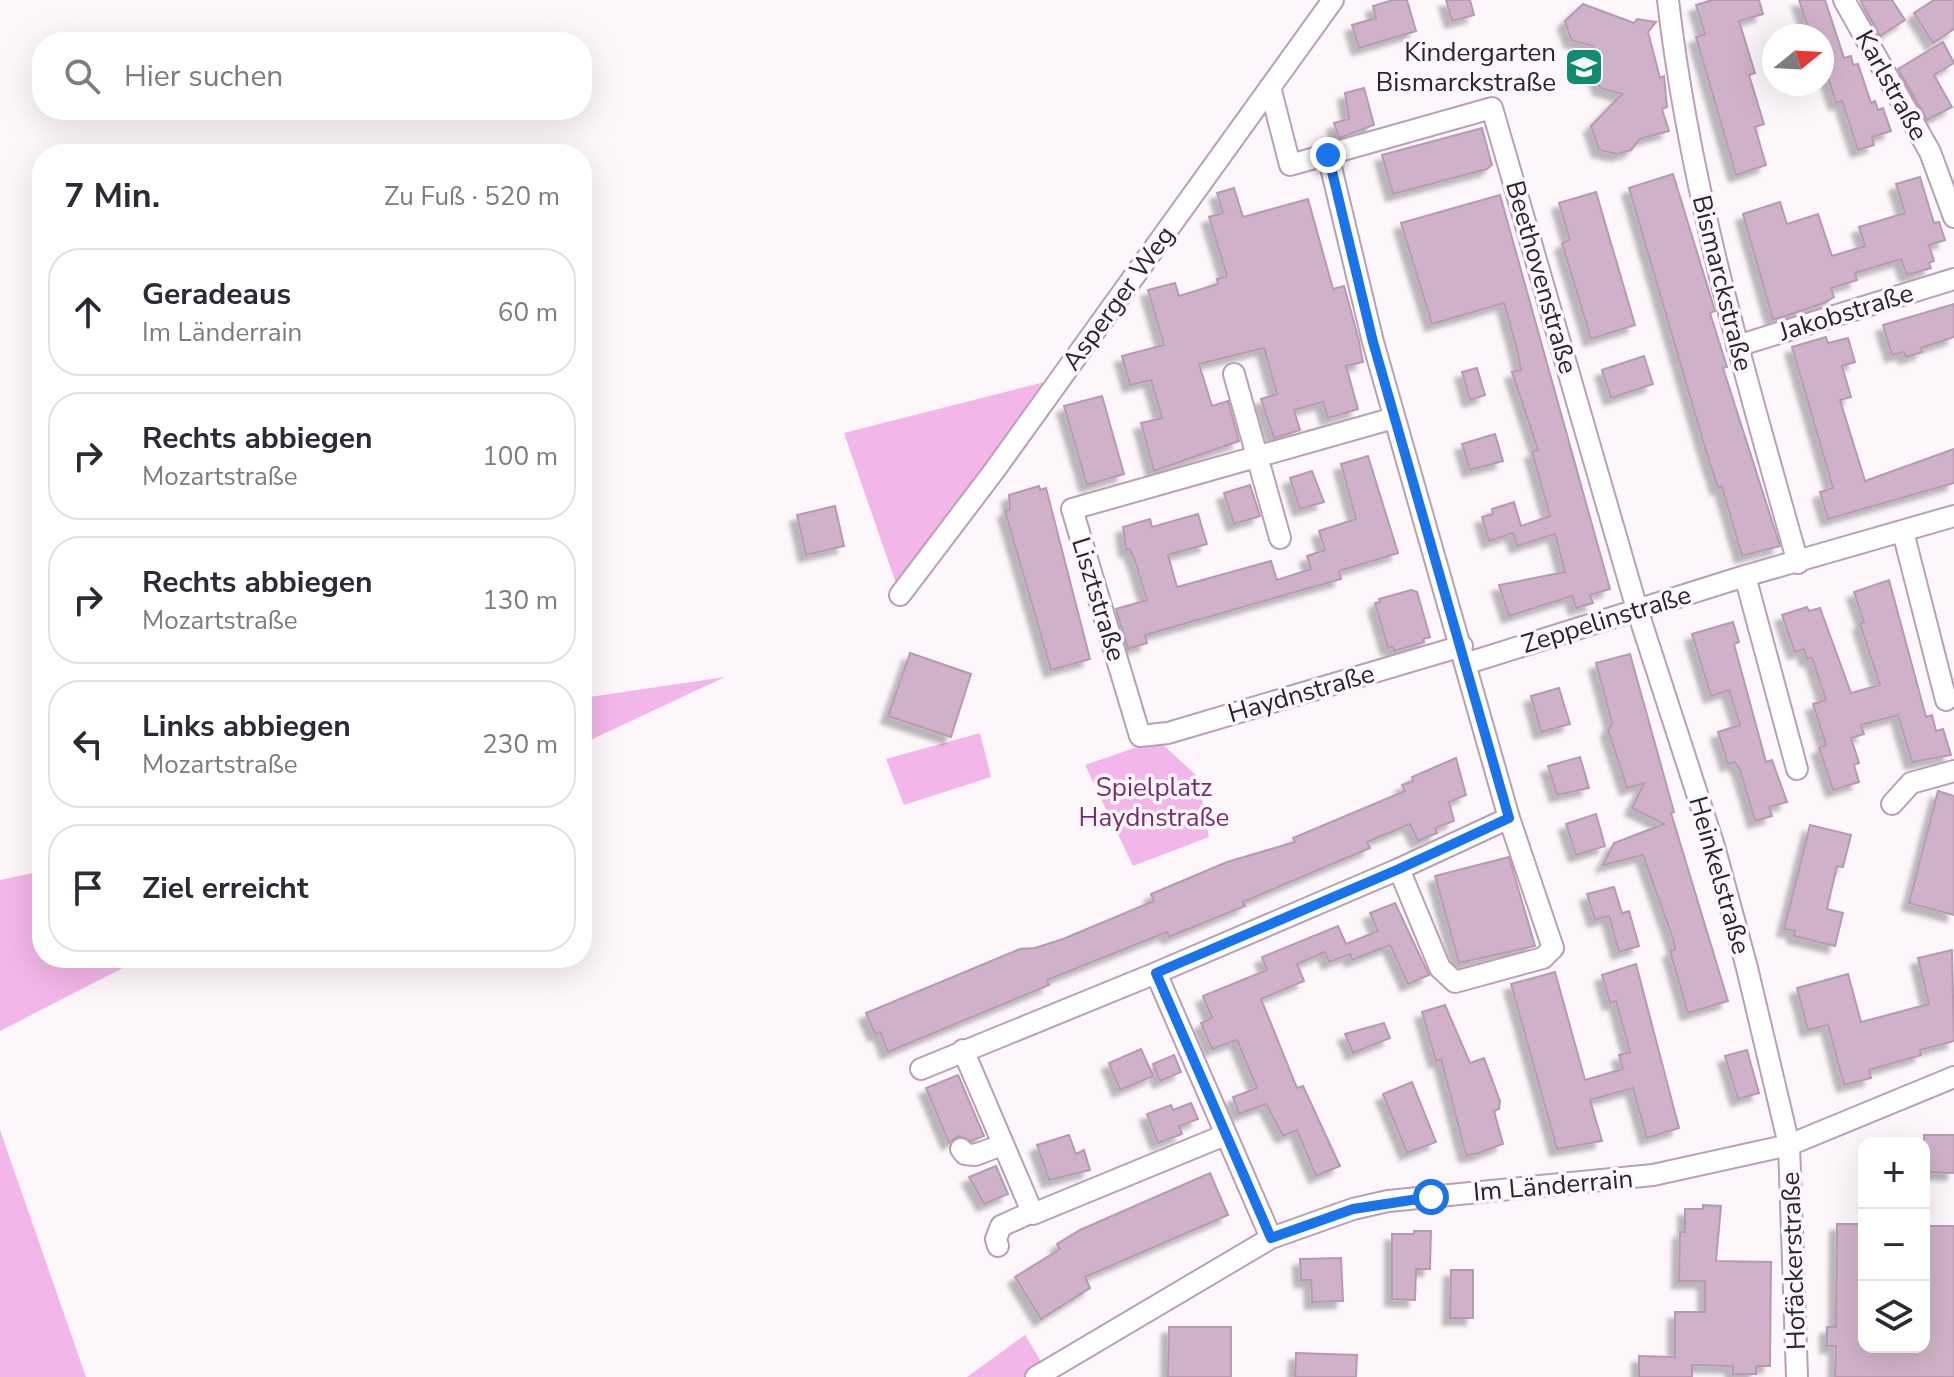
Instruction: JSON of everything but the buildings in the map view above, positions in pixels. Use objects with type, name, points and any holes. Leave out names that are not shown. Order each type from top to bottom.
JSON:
[{"type":"street","name":"Asperger Weg","points":[[900,595],[994,471],[1333,0]]},
{"type":"street","name":"Bismarckstraße","points":[[1668,0],[1678,91],[1710,244],[1798,563]]},
{"type":"street","name":"Karlstraße","points":[[1844,0],[1930,152],[1954,217]]},
{"type":"street","points":[[1270,87],[1290,165],[1328,155],[1356,278],[1394,418],[1465,654],[1509,818],[1553,948],[1543,958],[1455,982],[1440,968],[1399,869]]},
{"type":"street","name":"Beethovenstraße","points":[[1328,155],[1492,108],[1637,609]]},
{"type":"street","name":"Jakobstraße","points":[[1737,346],[1954,279]]},
{"type":"street","points":[[1234,374],[1280,538]]},
{"type":"street","name":"Lisztstraße","points":[[1140,736],[1072,509],[1394,418]]},
{"type":"street","name":"Zeppelinstraße","points":[[1465,654],[1637,609],[1954,516]]},
{"type":"street","points":[[1903,532],[1946,700]]},
{"type":"street","points":[[1745,576],[1797,769]]},
{"type":"street","name":"Heinkelstraße","points":[[1637,609],[1714,846],[1789,1145]]},
{"type":"street","name":"Haydnstraße","points":[[1140,736],[1168,733],[1465,654]]},
{"type":"street","points":[[1892,804],[1911,783],[1954,771]]},
{"type":"street","points":[[921,1069],[1156,973],[1399,869],[1509,818]]},
{"type":"street","points":[[1156,973],[1271,1238]]},
{"type":"street","points":[[963,1050],[1032,1212]]},
{"type":"street","name":"Im Länderrain","points":[[1036,1377],[1271,1238],[1353,1209],[1388,1201],[1621,1180],[1789,1145],[1954,1077]]},
{"type":"street","points":[[998,1246],[996,1239],[1001,1226],[1225,1135]]},
{"type":"street","points":[[961,1149],[965,1154],[975,1155],[1002,1145]]},
{"type":"street","name":"Hofäckerstraße","points":[[1789,1145],[1797,1377]]},
{"type":"green space","points":[[1060,378],[900,595],[844,433]]},
{"type":"green space","points":[[725,677],[592,739],[592,697]]},
{"type":"green space","points":[[980,733],[991,777],[904,805],[886,759]]},
{"type":"green space","name":"Spielplatz Haydnstraße","points":[[1158,740],[1198,777],[1209,837],[1133,866],[1085,765]]},
{"type":"green space","points":[[32,873],[32,968],[123,968],[0,1031],[0,880]]},
{"type":"green space","points":[[0,1130],[86,1377],[0,1377]]},
{"type":"green space","points":[[1025,1335],[1046,1370],[1036,1377],[967,1377]]},
{"type":"place","name":"Kindergarten Bismarckstraße","points":[[1584,67]]},
{"type":"route","points":[[1328,155],[1373,342],[1468,663],[1509,818],[1399,869],[1156,973],[1271,1238],[1353,1209],[1388,1201],[1431,1197]]}]
